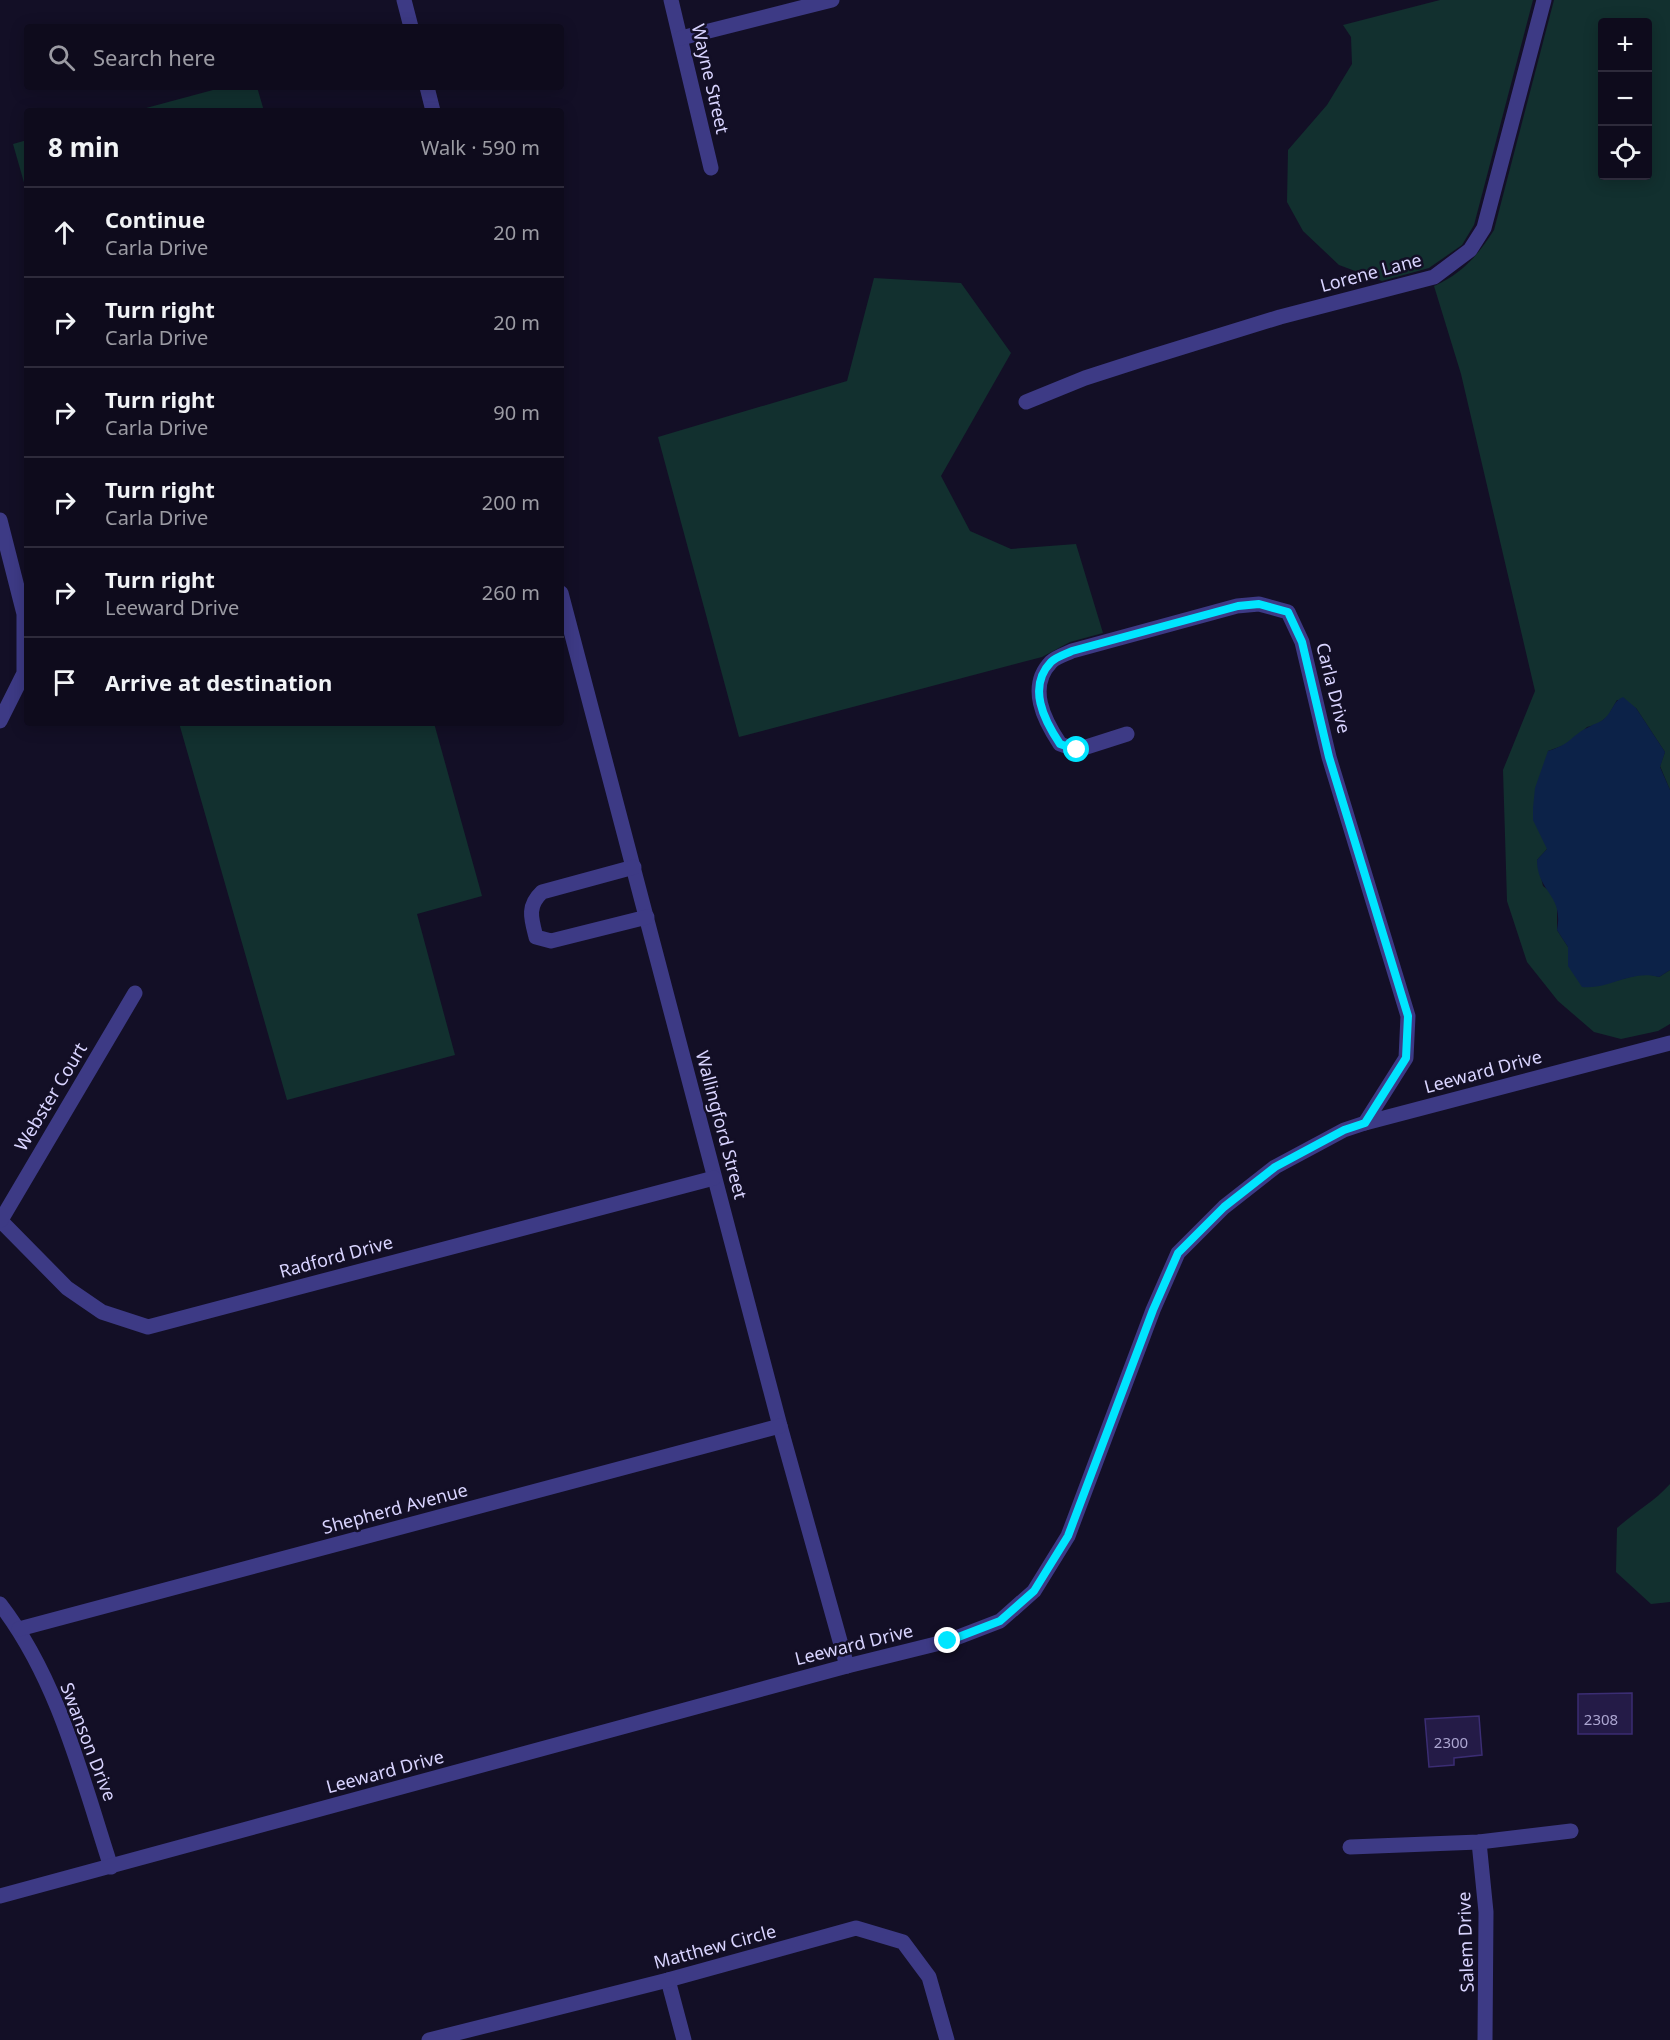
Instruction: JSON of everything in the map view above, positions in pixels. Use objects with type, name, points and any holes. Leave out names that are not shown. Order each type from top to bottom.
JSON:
[{"type":"street","points":[[404,0],[410,24]]},
{"type":"street","name":"Wayne Street","points":[[671,0],[711,168]]},
{"type":"street","points":[[681,38],[832,0]]},
{"type":"street","name":"Lorene Lane","points":[[1026,402],[1085,378],[1155,355],[1280,317],[1434,277],[1457,262],[1470,250],[1484,228],[1544,0]]},
{"type":"street","points":[[428,90],[432,108]]},
{"type":"street","points":[[0,519],[24,614],[24,673],[0,721]]},
{"type":"street","name":"Wallingford Street","points":[[564,604],[780,1426],[847,1666]]},
{"type":"street","name":"Carla Drive","points":[[1127,734],[1077,750],[1060,744],[1040,709],[1041,678],[1052,661],[1072,651],[1238,606],[1259,604],[1288,612],[1302,642],[1329,757],[1408,1016],[1406,1058],[1365,1123]]},
{"type":"street","points":[[634,867],[542,892],[532,901],[530,915],[536,937],[551,941],[647,917]]},
{"type":"street","name":"Webster Court","points":[[0,1220],[135,993]]},
{"type":"street","name":"Leeward Drive","points":[[0,1896],[847,1666],[948,1641],[1000,1621],[1034,1591],[1068,1536],[1153,1310],[1178,1253],[1224,1207],[1275,1167],[1344,1130],[1670,1043]]},
{"type":"street","name":"Radford Drive","points":[[0,1220],[67,1288],[102,1312],[148,1327],[714,1178]]},
{"type":"street","name":"Shepherd Avenue","points":[[19,1629],[780,1426]]},
{"type":"street","name":"Swanson Drive","points":[[0,1604],[19,1629],[62,1719],[111,1867]]},
{"type":"street","points":[[1350,1847],[1479,1842],[1571,1831]]},
{"type":"street","name":"Salem Drive","points":[[1479,1842],[1486,1912],[1485,2040]]},
{"type":"street","name":"Matthew Circle","points":[[429,2040],[668,1980],[856,1928],[903,1942],[929,1977],[947,2040]]},
{"type":"street","points":[[668,1980],[684,2040]]},
{"type":"green space","points":[[1440,0],[1533,0],[1474,225],[1462,245],[1429,268],[1382,281],[1339,265],[1303,231],[1287,202],[1288,150],[1327,105],[1352,64],[1351,37],[1343,25]]},
{"type":"green space","points":[[1554,0],[1670,0],[1670,790],[1660,766],[1665,752],[1636,708],[1617,700],[1608,716],[1598,724],[1587,727],[1570,743],[1548,751],[1541,835],[1547,843],[1547,849],[1537,860],[1543,886],[1552,893],[1557,907],[1557,930],[1568,947],[1568,966],[1615,981],[1645,973],[1659,977],[1670,970],[1670,1024],[1658,1031],[1621,1039],[1594,1032],[1558,1001],[1527,962],[1507,901],[1503,770],[1535,691],[1461,374],[1434,286],[1461,270],[1482,248],[1494,230]]},
{"type":"green space","points":[[213,90],[258,90],[263,108],[146,108]]},
{"type":"green space","points":[[24,141],[24,182],[13,144]]},
{"type":"green space","points":[[874,278],[961,283],[1011,353],[941,476],[970,531],[1011,549],[1076,544],[1103,633],[1070,642],[1042,657],[739,737],[658,437],[847,381]]},
{"type":"green space","points":[[180,726],[435,726],[482,896],[417,914],[455,1055],[287,1100]]},
{"type":"green space","points":[[1670,1484],[1670,1602],[1651,1604],[1616,1572],[1617,1528]]},
{"type":"water","points":[[1623,697],[1636,708],[1665,752],[1660,767],[1670,790],[1670,970],[1659,977],[1649,975],[1629,977],[1601,986],[1582,987],[1568,966],[1568,947],[1557,930],[1557,908],[1538,871],[1537,860],[1547,849],[1533,820],[1535,788],[1548,751],[1603,720],[1617,701]]},
{"type":"building","points":[[1632,1693],[1632,1734],[1578,1734],[1578,1694]]},
{"type":"building","points":[[1479,1716],[1482,1755],[1454,1758],[1454,1765],[1429,1767],[1425,1719]]},
{"type":"route","points":[[948,1641],[1000,1621],[1034,1591],[1068,1536],[1153,1310],[1178,1253],[1224,1207],[1275,1167],[1344,1130],[1365,1123],[1387,1092],[1406,1058],[1408,1016],[1329,757],[1302,642],[1288,612],[1259,604],[1238,606],[1072,651],[1052,661],[1041,678],[1040,709],[1060,744],[1077,750]]}]
